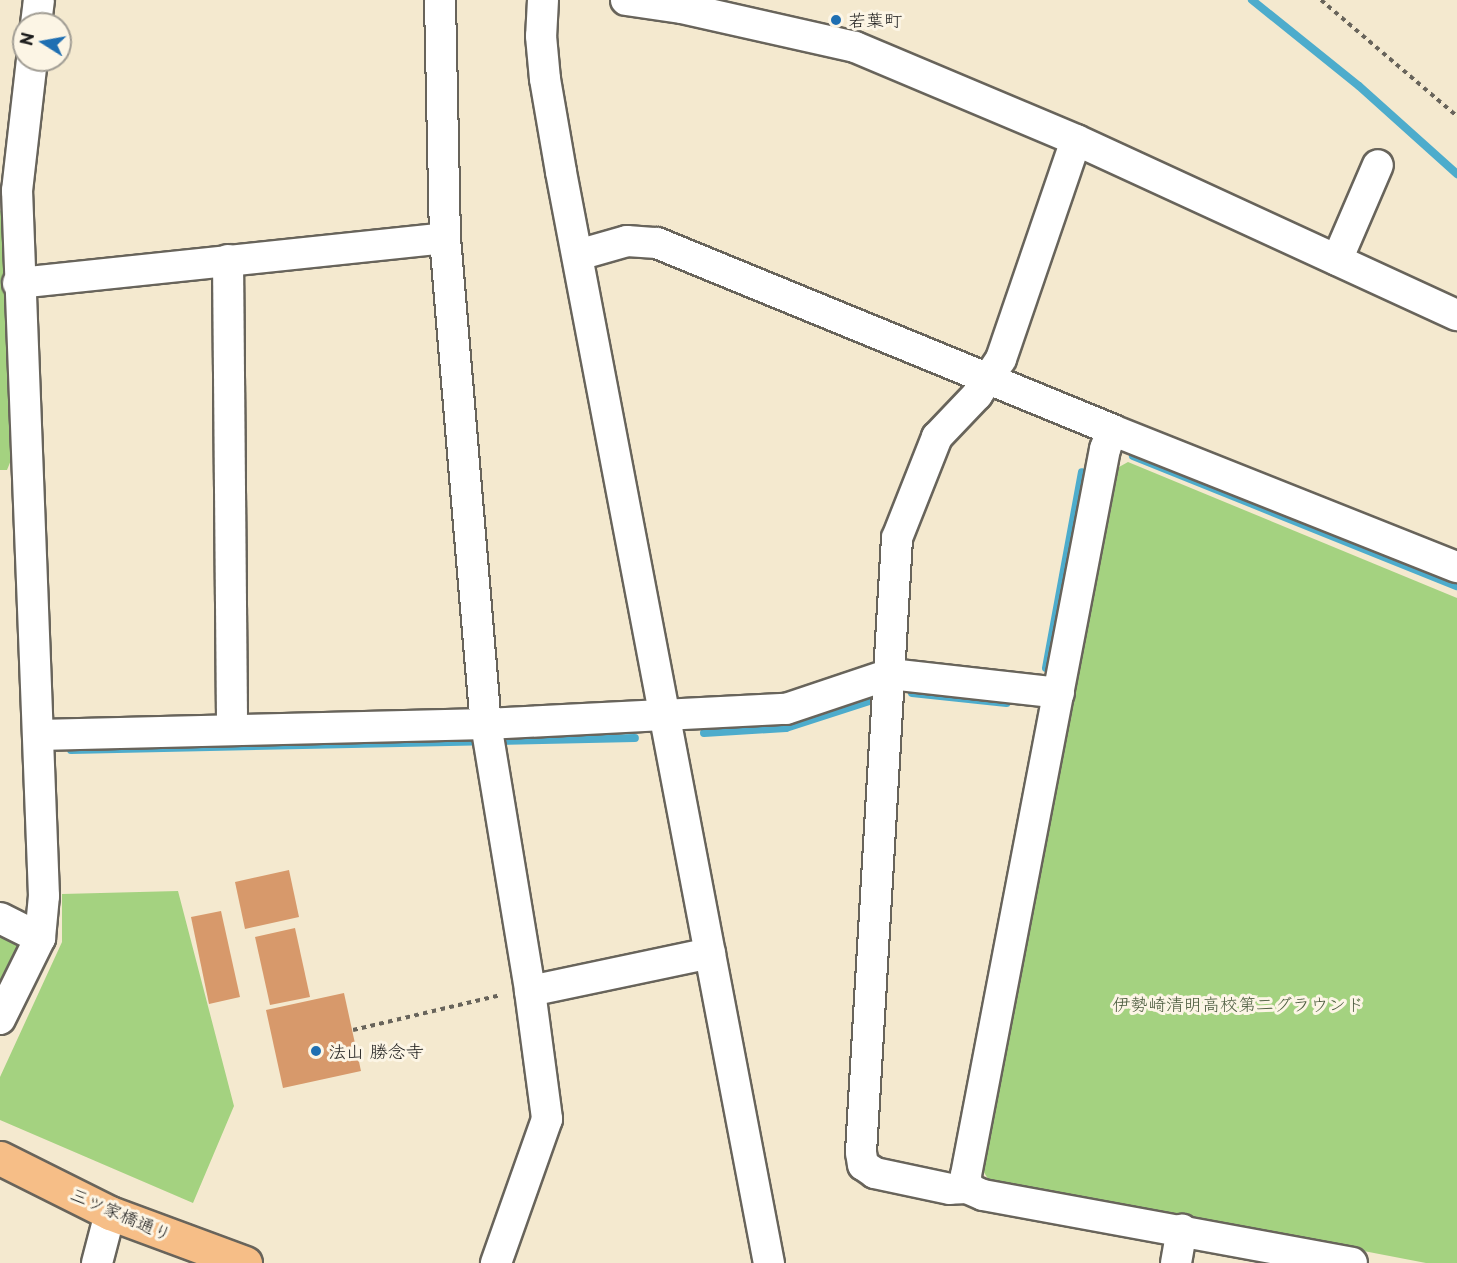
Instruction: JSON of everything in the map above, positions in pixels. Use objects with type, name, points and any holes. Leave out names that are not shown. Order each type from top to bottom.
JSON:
[{"type":"main road","name":"三ツ家橋通り","points":[[0,1158],[111,1213],[245,1263]]},
{"type":"street","points":[[440,0],[445,238],[486,724],[530,992],[547,1119],[496,1263]]},
{"type":"street","points":[[543,0],[542,36],[545,79],[663,715],[769,1263]]},
{"type":"street","points":[[626,0],[708,7],[855,47],[1076,140],[1457,315]]},
{"type":"street","points":[[0,1019],[40,938],[44,896],[39,735],[13,480],[18,283],[8,191],[30,72]]},
{"type":"street","points":[[1076,140],[1001,359],[977,395],[937,437],[900,528],[861,1152],[863,1165],[875,1173],[950,1189],[968,1188],[983,1195],[1352,1263]]},
{"type":"street","points":[[1337,260],[1378,165]]},
{"type":"street","points":[[18,283],[445,238]]},
{"type":"street","points":[[578,255],[627,242],[657,243],[1112,430],[1457,567]]},
{"type":"street","points":[[228,260],[232,730]]},
{"type":"street","points":[[968,1188],[966,1175],[1105,449],[1112,430]]},
{"type":"street","points":[[39,735],[486,724],[786,709],[890,674],[1059,693]]},
{"type":"street","points":[[0,918],[40,938]]},
{"type":"street","points":[[530,992],[710,953]]},
{"type":"street","points":[[97,1263],[111,1213]]},
{"type":"street","points":[[1176,1263],[1182,1230]]},
{"type":"path","points":[[1321,0],[1457,116]]},
{"type":"path","points":[[353,1030],[513,992],[530,992]]},
{"type":"green space","points":[[0,210],[3,213],[13,455],[7,470],[0,470]]},
{"type":"green space","name":"伊勢崎清明高校第二グラウンド","points":[[1128,462],[1457,598],[1457,1263],[1426,1263],[988,1179],[982,1169],[1119,467]]},
{"type":"green space","points":[[178,891],[234,1106],[193,1203],[0,1120],[0,1077],[62,942],[62,894]]},
{"type":"green space","points":[[0,929],[24,948],[0,996]]},
{"type":"building","points":[[289,870],[299,917],[245,929],[235,882]]},
{"type":"building","points":[[221,911],[240,997],[209,1004],[191,917]]},
{"type":"building","points":[[295,928],[310,997],[270,1005],[255,937]]},
{"type":"building","name":"法山 勝念寺","points":[[344,993],[361,1071],[283,1088],[266,1010]]},
{"type":"waterway","points":[[1252,0],[1359,86],[1457,174]]},
{"type":"waterway","points":[[1133,456],[1457,586]]},
{"type":"waterway","points":[[1046,668],[1082,472]]},
{"type":"waterway","points":[[912,693],[1006,703]]},
{"type":"waterway","points":[[704,733],[786,728],[869,701]]},
{"type":"waterway","points":[[71,750],[635,738]]},
{"type":"place","name":"若葉町","points":[[836,20]]},
{"type":"place","name":"法山 勝念寺","points":[[316,1051]]}]
